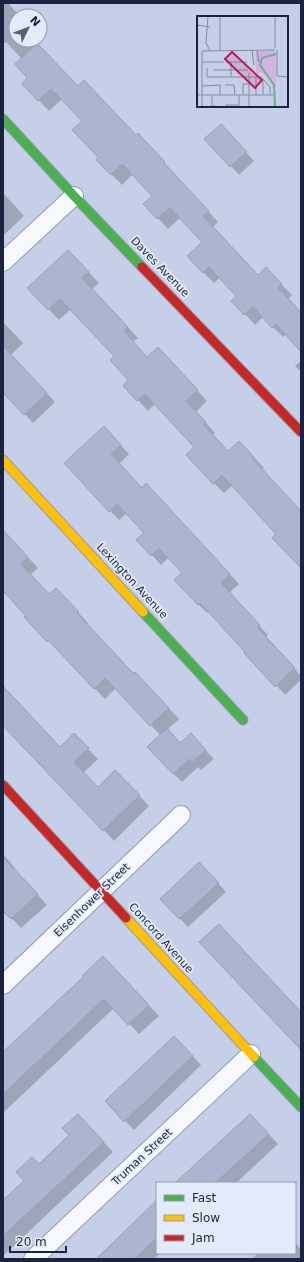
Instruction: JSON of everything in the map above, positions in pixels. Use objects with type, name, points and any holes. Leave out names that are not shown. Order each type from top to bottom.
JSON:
[{"type":"street","name":"Daves Avenue","points":[[3,119],[74,196],[301,432]]},
{"type":"street","points":[[3,262],[74,196]]},
{"type":"street","name":"Lexington Avenue","points":[[3,460],[243,720]]},
{"type":"street","name":"Concord Avenue","points":[[3,785],[250,1054],[301,1107]]},
{"type":"street","name":"Eisenhower Street","points":[[3,985],[181,815]]},
{"type":"street","name":"Truman Street","points":[[33,1259],[250,1054]]},
{"type":"building","points":[[32,48],[42,48],[78,86],[84,80],[136,135],[138,133],[209,211],[203,216],[258,275],[266,267],[282,284],[278,288],[301,312],[301,352],[276,324],[272,328],[253,307],[244,315],[231,301],[236,296],[209,267],[203,273],[187,256],[202,242],[170,208],[157,219],[143,204],[152,196],[122,164],[111,175],[96,160],[98,157],[72,130],[82,121],[51,89],[38,101],[22,84],[27,78],[15,64]]},
{"type":"building","points":[[221,124],[247,152],[230,167],[204,139]]},
{"type":"building","points":[[68,250],[89,272],[82,278],[128,327],[124,331],[147,357],[158,347],[198,390],[186,401],[206,422],[203,424],[228,451],[239,441],[254,457],[252,458],[301,511],[301,568],[272,538],[276,534],[222,475],[213,484],[186,455],[194,447],[145,394],[137,401],[123,386],[128,380],[110,360],[114,356],[60,299],[48,310],[27,288]]},
{"type":"building","points":[[3,346],[47,393],[24,415],[3,393]]},
{"type":"building","points":[[104,426],[121,445],[111,454],[142,488],[146,483],[230,574],[221,583],[260,625],[258,628],[295,668],[275,687],[200,603],[198,605],[174,580],[182,573],[159,548],[151,556],[136,540],[144,533],[117,504],[109,512],[64,463]]},
{"type":"building","points":[[3,530],[28,557],[21,564],[49,594],[56,588],[79,612],[77,613],[134,674],[135,672],[169,708],[150,726],[105,678],[94,689],[48,640],[47,642],[3,591]]},
{"type":"building","points":[[3,686],[60,747],[74,733],[89,748],[74,762],[98,787],[115,770],[140,795],[103,831],[3,726]]},
{"type":"building","points":[[167,728],[180,743],[191,733],[206,750],[192,762],[189,759],[173,774],[147,747]]},
{"type":"building","points":[[3,857],[38,894],[11,919],[3,911]]},
{"type":"building","points":[[199,862],[219,883],[179,919],[160,899]]},
{"type":"building","points":[[219,924],[301,1012],[301,1050],[199,942]]},
{"type":"building","points":[[103,956],[149,1005],[128,1025],[104,999],[3,1094],[3,1052],[83,977],[82,976]]},
{"type":"building","points":[[174,1036],[193,1056],[124,1122],[105,1101]]},
{"type":"building","points":[[78,1114],[104,1142],[3,1236],[3,1200],[24,1181],[16,1172],[32,1157],[39,1164],[69,1135],[62,1128]]},
{"type":"building","points":[[250,1114],[269,1134],[216,1182],[176,1182]]},
{"type":"building","points":[[156,1201],[156,1239],[134,1259],[96,1259]]},
{"type":"traffic: fast","points":[[3,119],[142,267]]},
{"type":"traffic: fast","points":[[143,612],[243,720]]},
{"type":"traffic: fast","points":[[254,1057],[301,1107]]},
{"type":"traffic: slow","points":[[3,460],[143,612]]},
{"type":"traffic: slow","points":[[126,918],[254,1057]]},
{"type":"traffic: jam","points":[[142,267],[301,432]]},
{"type":"traffic: jam","points":[[3,785],[126,918]]}]
